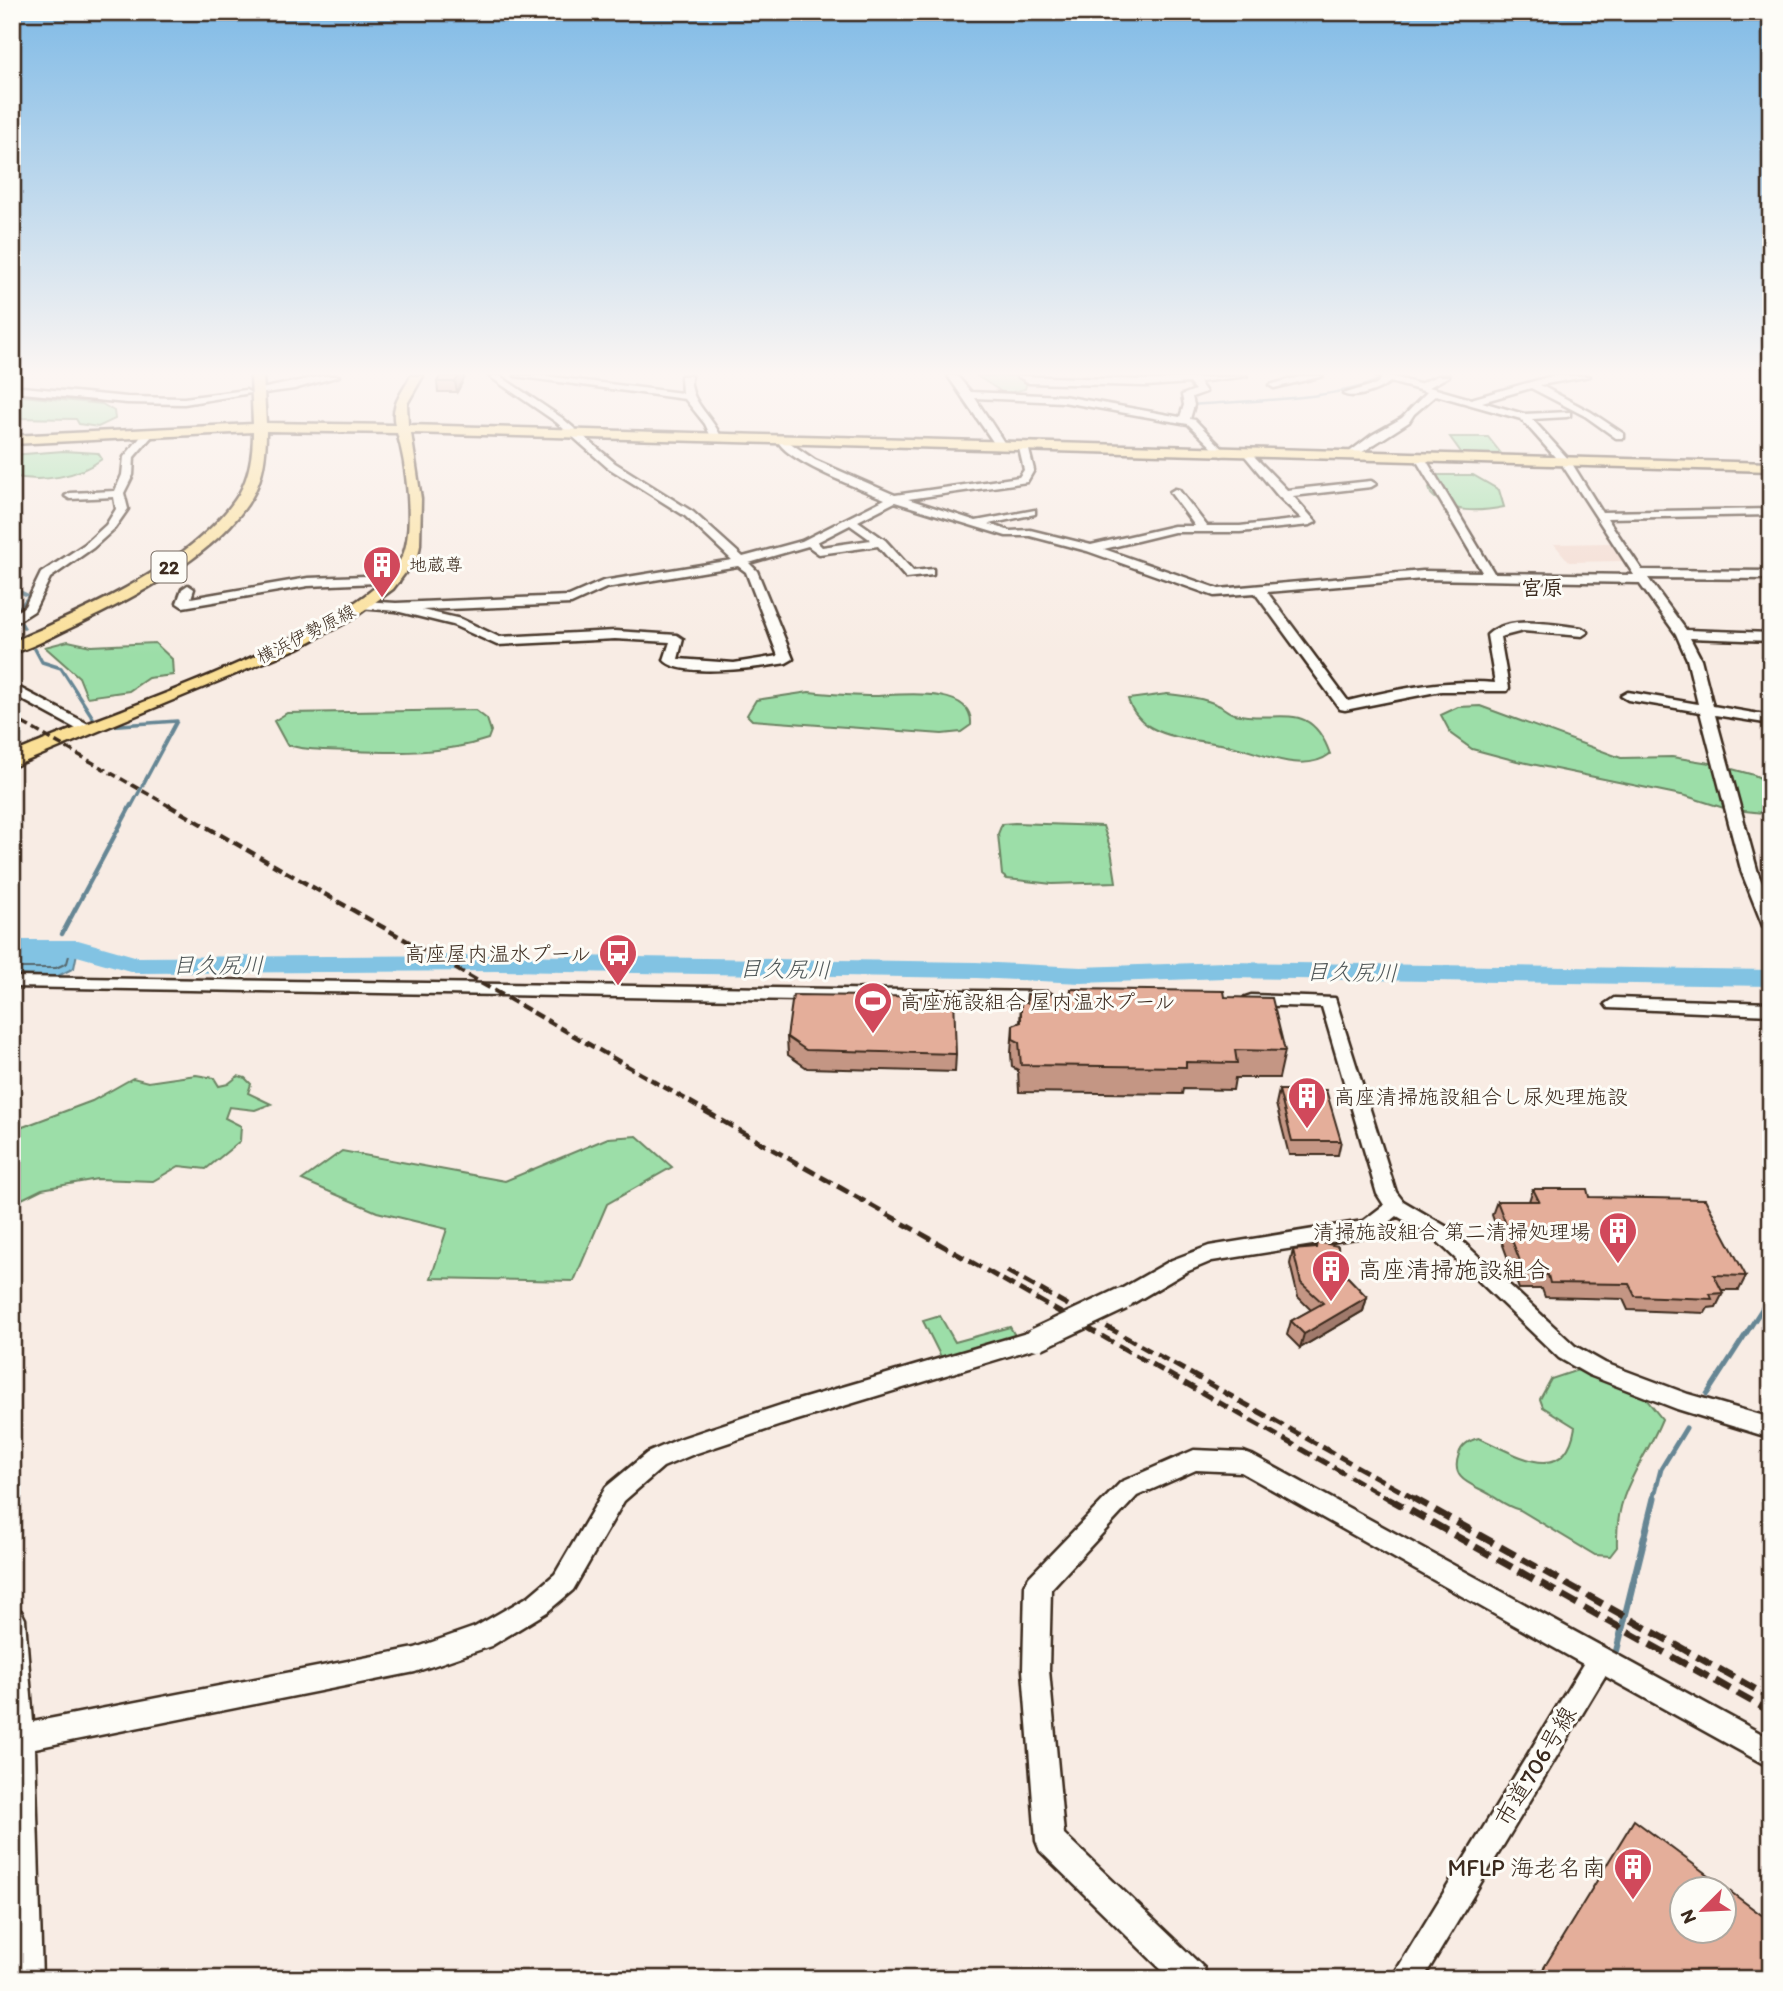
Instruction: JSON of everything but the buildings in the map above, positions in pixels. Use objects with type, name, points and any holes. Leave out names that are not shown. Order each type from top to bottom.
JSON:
[{"type":"main road","name":"22","points":[[12,640],[134,582],[191,542],[221,513],[236,493],[244,469]]},
{"type":"main road","name":"22","points":[[12,648],[97,609],[141,585],[205,541],[232,513],[257,469]]},
{"type":"main road","name":"横浜伊勢原線","points":[[12,761],[250,663],[363,605],[395,579],[411,556],[414,538],[410,469]]},
{"type":"street","points":[[12,621],[30,608],[45,576],[89,547],[110,527],[122,509],[119,494],[130,469]]},
{"type":"street","points":[[396,607],[457,622],[497,641],[648,635],[677,639],[671,660],[674,663],[734,667],[786,659],[751,571],[689,514],[640,486],[618,469]]},
{"type":"street","points":[[821,469],[868,491],[1010,534],[1030,533],[1091,549],[1217,593],[1423,575],[1771,575]]},
{"type":"street","points":[[363,605],[396,607],[571,600],[603,584],[739,562],[809,541],[895,498],[1024,480],[1029,469]]},
{"type":"street","points":[[1091,549],[1160,532],[1310,522],[1262,469]]},
{"type":"street","points":[[1426,469],[1490,576]]},
{"type":"street","points":[[1569,469],[1682,634],[1694,659],[1750,873],[1771,926]]},
{"type":"street","points":[[1282,494],[1371,484]]},
{"type":"street","points":[[1175,492],[1203,528]]},
{"type":"street","points":[[70,496],[119,494]]},
{"type":"street","points":[[976,524],[1031,512]]},
{"type":"street","points":[[1599,515],[1771,512]]},
{"type":"street","points":[[851,521],[881,542],[910,575],[929,572]]},
{"type":"street","points":[[809,541],[818,551],[881,542]]},
{"type":"street","points":[[188,589],[183,603],[308,582],[395,579]]},
{"type":"street","points":[[1259,590],[1345,706],[1441,685],[1469,684],[1502,688],[1493,635],[1499,630],[1523,628],[1582,632]]},
{"type":"street","points":[[1682,634],[1771,637]]},
{"type":"street","points":[[12,688],[96,725]]},
{"type":"street","points":[[1628,696],[1771,720]]},
{"type":"street","points":[[12,982],[1069,999]]},
{"type":"street","points":[[1231,1001],[1329,1002],[1372,1152],[1387,1194],[1396,1206],[1440,1232],[1567,1352],[1597,1369],[1685,1402],[1771,1428]]},
{"type":"street","points":[[1614,1004],[1771,1009]]},
{"type":"street","points":[[16,1739],[402,1662],[482,1637],[538,1604],[564,1582],[615,1494],[654,1460],[687,1446],[769,1419],[1037,1339],[1209,1254],[1369,1228],[1396,1206]]},
{"type":"street","points":[[1193,1979],[1050,1841],[1035,1670],[1038,1585],[1129,1489],[1194,1460],[1244,1462],[1771,1754]]},
{"type":"street","points":[[12,1619],[27,1979]]},
{"type":"street","name":"市道706号線","points":[[1406,1979],[1599,1661]]},
{"type":"shaded area","points":[[1610,543],[1623,561],[1569,562],[1554,544]]},
{"type":"green space","points":[[12,469],[84,469],[59,477],[35,479],[12,476]]},
{"type":"green space","points":[[1437,475],[1473,475],[1499,490],[1504,507],[1465,510],[1447,505],[1431,494],[1429,488]]},
{"type":"green space","points":[[68,641],[91,646],[155,643],[172,659],[173,675],[148,678],[129,691],[87,697],[79,677],[45,647]]},
{"type":"green space","points":[[809,692],[866,696],[916,694],[948,698],[961,703],[969,712],[971,725],[961,732],[942,734],[752,720],[747,715],[756,700]]},
{"type":"green space","points":[[1167,694],[1208,701],[1234,714],[1303,719],[1322,737],[1330,754],[1306,763],[1293,762],[1226,745],[1169,735],[1144,722],[1128,699]]},
{"type":"green space","points":[[1480,706],[1621,758],[1672,757],[1710,763],[1754,775],[1771,783],[1771,814],[1727,809],[1686,796],[1472,749],[1451,734],[1441,715],[1458,707]]},
{"type":"green space","points":[[475,710],[487,719],[491,731],[488,739],[421,751],[295,747],[287,745],[274,721],[287,713]]},
{"type":"green space","points":[[1002,824],[1103,826],[1111,850],[1116,882],[1052,884],[1007,879],[1002,875],[998,834]]},
{"type":"green space","points":[[196,1075],[214,1078],[219,1086],[228,1084],[238,1076],[245,1078],[251,1084],[248,1093],[271,1104],[255,1110],[229,1107],[225,1118],[241,1126],[240,1141],[206,1169],[179,1166],[153,1181],[97,1179],[42,1189],[12,1204],[12,1131],[92,1101],[133,1078],[148,1082]]},
{"type":"green space","points":[[637,1136],[672,1167],[607,1204],[574,1281],[431,1278],[447,1229],[377,1212],[302,1180],[342,1151],[505,1181],[608,1138]]},
{"type":"green space","points":[[940,1316],[955,1342],[1010,1327],[1018,1341],[950,1361],[941,1357],[923,1321]]},
{"type":"green space","points":[[1581,1369],[1642,1394],[1662,1419],[1625,1493],[1620,1509],[1617,1547],[1610,1556],[1595,1555],[1470,1484],[1457,1470],[1462,1448],[1479,1438],[1536,1461],[1549,1462],[1561,1457],[1569,1446],[1575,1427],[1543,1407],[1540,1399],[1551,1379]]},
{"type":"water","points":[[72,941],[78,948],[74,968],[58,976],[12,975],[12,942]]},
{"type":"waterway","points":[[12,588],[29,596],[15,613]]},
{"type":"waterway","points":[[21,623],[24,628]]},
{"type":"waterway","points":[[35,649],[42,662],[61,668],[95,721]]},
{"type":"waterway","points":[[107,726],[177,721],[131,807]]},
{"type":"waterway","points":[[62,934],[131,805]]},
{"type":"waterway","name":"目久尻川","points":[[12,948],[78,948],[137,965],[499,963],[976,970],[1081,975],[1225,970],[1771,978]]},
{"type":"waterway","points":[[1707,1394],[1771,1295]]},
{"type":"waterway","points":[[1653,1500],[1661,1469],[1686,1428]]},
{"type":"waterway","points":[[1615,1657],[1654,1498]]},
{"type":"railway","points":[[12,717],[171,807]]},
{"type":"railway","points":[[168,805],[708,1112]]},
{"type":"railway","points":[[705,1111],[1391,1500]]},
{"type":"railway","points":[[1007,1271],[1417,1500]]},
{"type":"railway","points":[[1388,1498],[1771,1712]]},
{"type":"railway","points":[[1413,1498],[1771,1698]]},
{"type":"place","name":"地蔵尊","points":[[382,599]]},
{"type":"place","name":"高座屋内温水プール","points":[[618,987]]},
{"type":"place","name":"高座施設組合 屋内温水プール","points":[[873,1035]]},
{"type":"place","name":"高座清掃施設組合し尿処理施設","points":[[1307,1130]]},
{"type":"place","name":"清掃施設組合 第二清掃処理場","points":[[1618,1265]]},
{"type":"place","name":"高座清掃施設組合","points":[[1331,1303]]},
{"type":"place","name":"MFLP 海老名南","points":[[1633,1901]]},
{"type":"district","name":"宮原","points":[[1542,587]]}]
